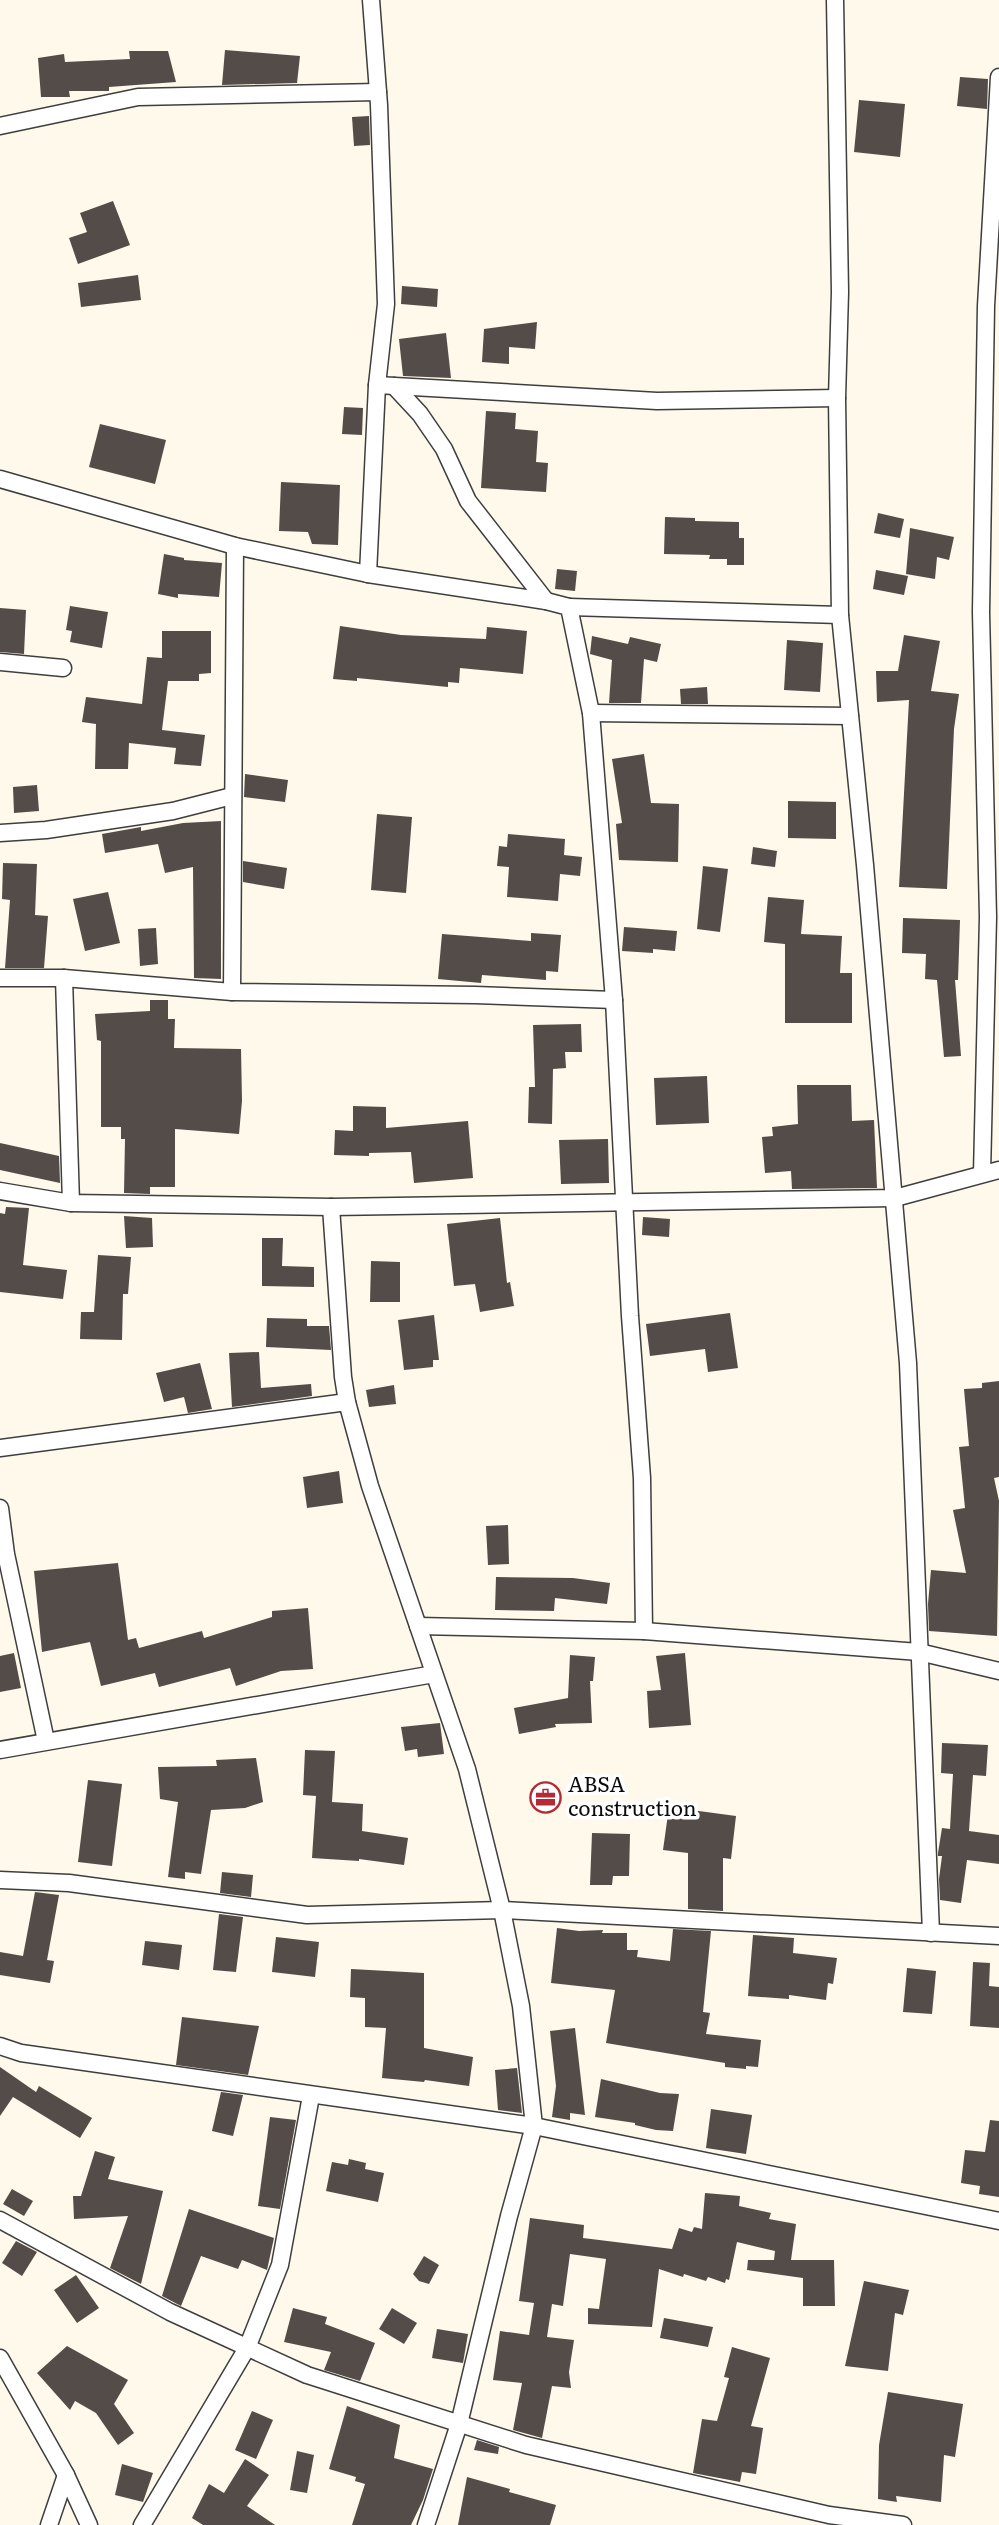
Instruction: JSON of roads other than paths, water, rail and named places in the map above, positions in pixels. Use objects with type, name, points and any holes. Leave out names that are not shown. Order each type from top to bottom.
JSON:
[{"type":"street","points":[[368,574],[377,385],[386,304],[378,92],[370,0]]},
{"type":"street","points":[[835,0],[840,292],[837,398],[840,615],[908,1363],[930,1933]]},
{"type":"street","points":[[982,1174],[994,918],[981,612],[999,77]]},
{"type":"street","points":[[0,126],[138,97],[378,92]]},
{"type":"street","points":[[377,385],[657,401],[837,398]]},
{"type":"street","points":[[394,386],[420,414],[444,449],[468,501],[545,601]]},
{"type":"street","points":[[0,479],[235,546],[368,574],[569,607],[840,615]]},
{"type":"street","points":[[232,992],[235,546]]},
{"type":"street","points":[[569,607],[591,713],[614,1000],[642,1478],[644,1631]]},
{"type":"street","points":[[981,612],[999,613]]},
{"type":"street","points":[[0,662],[63,667]]},
{"type":"street","points":[[591,713],[850,716]]},
{"type":"street","points":[[0,833],[46,830],[173,811],[232,796]]},
{"type":"street","points":[[0,978],[64,978],[232,992],[614,1000]]},
{"type":"street","points":[[64,978],[71,1203]]},
{"type":"street","points":[[0,1191],[71,1203],[331,1207],[895,1198],[999,1170]]},
{"type":"street","points":[[331,1207],[347,1402],[370,1486],[467,1769],[502,1910],[521,2006],[534,2126],[509,2216],[459,2424],[426,2525]]},
{"type":"street","points":[[0,1448],[347,1402]]},
{"type":"street","points":[[0,1508],[6,1554],[46,1741]]},
{"type":"street","points":[[418,1626],[644,1631],[919,1652],[999,1671]]},
{"type":"street","points":[[0,1750],[434,1674]]},
{"type":"street","points":[[0,1880],[69,1883],[307,1915],[502,1910],[999,1936]]},
{"type":"street","points":[[0,2046],[21,2053],[534,2126],[999,2221]]},
{"type":"street","points":[[142,2525],[247,2348],[280,2265],[311,2096]]},
{"type":"street","points":[[0,2220],[170,2312],[307,2375],[526,2445],[803,2509],[903,2525]]},
{"type":"street","points":[[0,2358],[66,2475],[89,2525]]},
{"type":"street","points":[[49,2525],[66,2475]]},
{"type":"place","name":"ABSA construction","points":[[545,1797]]}]
